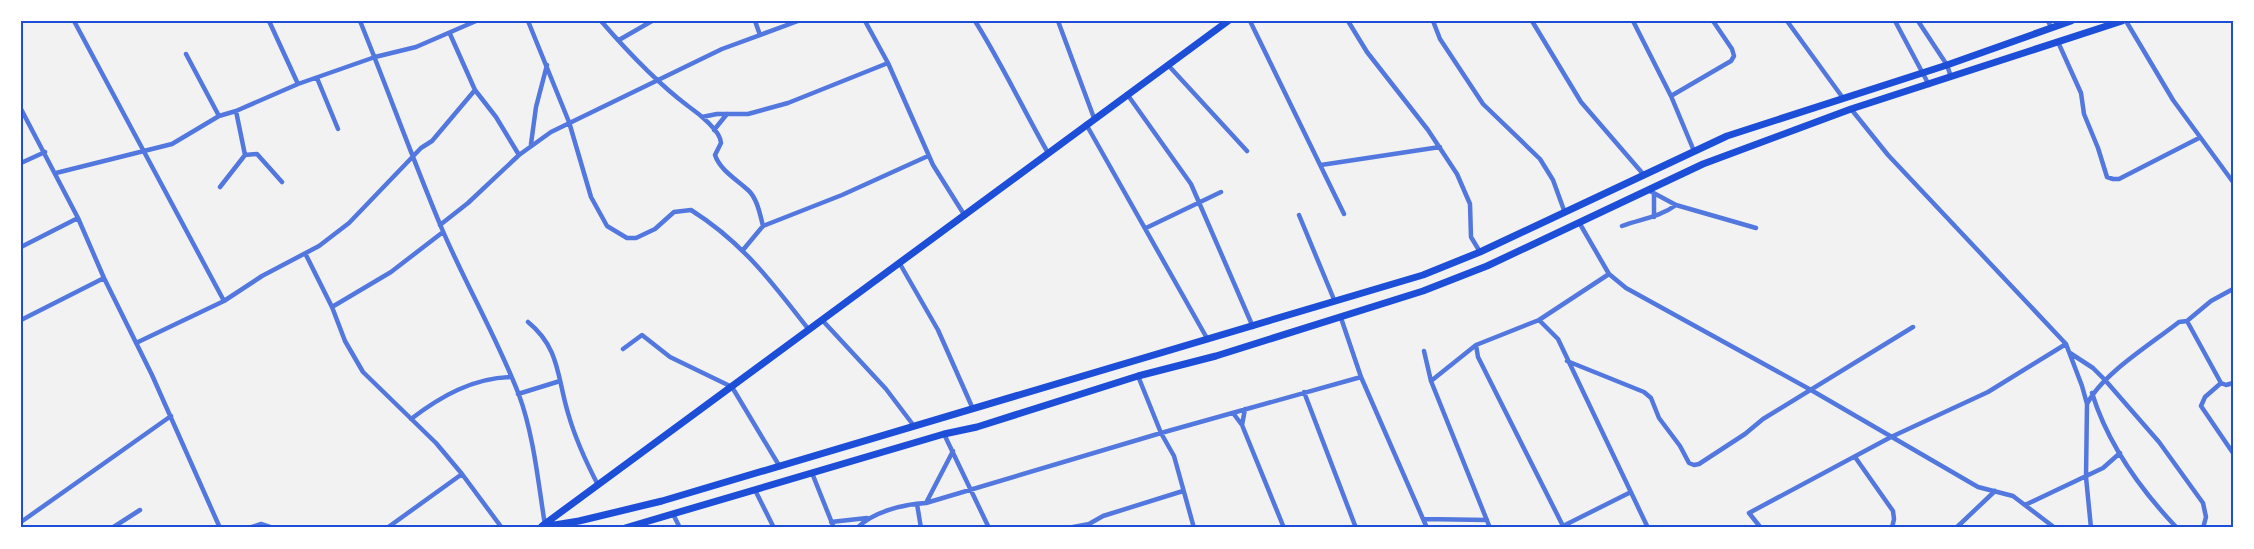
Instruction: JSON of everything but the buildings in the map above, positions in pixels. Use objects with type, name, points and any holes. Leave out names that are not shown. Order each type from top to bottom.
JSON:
[{"type":"main road","points":[[542,527],[1228,21]]},
{"type":"main road","points":[[542,527],[579,521],[663,501],[1424,275],[1480,252],[1694,151],[1745,130],[1947,65],[2050,24],[2071,21]]},
{"type":"main road","points":[[625,528],[944,434],[977,427],[1138,376],[1216,356],[1341,318],[1423,291],[1477,271],[1651,192],[1703,164],[1851,109],[2124,21]]},
{"type":"street","points":[[74,21],[224,301]]},
{"type":"street","points":[[269,21],[298,84]]},
{"type":"street","points":[[360,21],[443,232],[518,394],[531,441],[542,527]]},
{"type":"street","points":[[56,174],[172,144],[219,116],[298,84],[375,57],[406,50],[450,34],[476,21]]},
{"type":"street","points":[[528,21],[569,122],[591,197],[607,226],[627,238],[636,238],[655,229],[674,212],[691,210],[732,239],[743,250],[810,331]]},
{"type":"street","points":[[601,21],[656,80],[702,117],[714,130],[721,139],[715,158],[751,193],[763,226]]},
{"type":"street","points":[[618,40],[652,21]]},
{"type":"street","points":[[754,21],[760,35]]},
{"type":"street","points":[[441,225],[531,144],[569,122],[722,49],[798,21]]},
{"type":"street","points":[[866,21],[888,63],[928,156],[965,216]]},
{"type":"street","points":[[975,21],[1001,63],[1023,110],[1048,153]]},
{"type":"street","points":[[1058,21],[1094,118]]},
{"type":"street","points":[[1250,21],[1344,214]]},
{"type":"street","points":[[1348,21],[1367,52],[1440,147],[1457,174],[1470,204],[1471,237],[1480,252]]},
{"type":"street","points":[[1433,21],[1440,39],[1483,104],[1540,159],[1553,180],[1565,213]]},
{"type":"street","points":[[1532,21],[1581,102],[1644,175]]},
{"type":"street","points":[[1632,21],[1671,96],[1694,151]]},
{"type":"street","points":[[1671,96],[1731,61],[1734,56],[1732,49],[1713,21]]},
{"type":"street","points":[[1787,21],[1843,98]]},
{"type":"street","points":[[1895,21],[1929,85]]},
{"type":"street","points":[[1918,21],[1947,65],[1951,77]]},
{"type":"street","points":[[2124,21],[2173,100],[2233,182]]},
{"type":"street","points":[[450,34],[475,90],[496,117],[519,154]]},
{"type":"street","points":[[2058,42],[2081,93],[2084,114],[2107,177],[2119,179],[2199,138]]},
{"type":"street","points":[[186,54],[219,116]]},
{"type":"street","points":[[702,117],[717,114],[748,114],[788,103],[888,63]]},
{"type":"street","points":[[531,144],[536,107],[547,65]]},
{"type":"street","points":[[1168,65],[1247,151]]},
{"type":"street","points":[[317,78],[338,129]]},
{"type":"street","points":[[136,343],[224,301],[262,276],[306,255],[349,224],[412,158],[432,141],[475,90]]},
{"type":"street","points":[[1127,94],[1191,184],[1253,327]]},
{"type":"street","points":[[21,109],[78,218],[104,278],[171,416],[220,528]]},
{"type":"street","points":[[1851,109],[1888,155],[2066,344],[2087,404],[2086,477],[2091,528]]},
{"type":"street","points":[[236,111],[245,155]]},
{"type":"street","points":[[714,130],[728,114]]},
{"type":"street","points":[[1086,124],[1208,340]]},
{"type":"street","points":[[1321,165],[1440,147]]},
{"type":"street","points":[[21,163],[45,152]]},
{"type":"street","points":[[220,187],[245,155],[255,153],[282,182]]},
{"type":"street","points":[[743,250],[763,226],[842,195],[928,156]]},
{"type":"street","points":[[1146,228],[1221,192]]},
{"type":"street","points":[[1651,192],[1676,205],[1756,228]]},
{"type":"street","points":[[1651,192],[1654,217]]},
{"type":"street","points":[[1622,226],[1667,212],[1676,205]]},
{"type":"street","points":[[1299,215],[1335,302]]},
{"type":"street","points":[[21,246],[78,218]]},
{"type":"street","points":[[1580,224],[1609,274],[1626,288],[1978,487],[2013,496],[2055,528]]},
{"type":"street","points":[[332,307],[391,272],[443,232]]},
{"type":"street","points":[[306,255],[357,363],[371,380],[436,443],[502,528]]},
{"type":"street","points":[[900,264],[938,330],[973,409]]},
{"type":"street","points":[[1431,381],[1476,345],[1539,320],[1609,274]]},
{"type":"street","points":[[21,320],[104,278]]},
{"type":"street","points":[[2087,404],[2092,393],[2105,380],[2179,322],[2187,321],[2211,301],[2233,289]]},
{"type":"street","points":[[1341,318],[1361,377],[1427,528]]},
{"type":"street","points":[[1539,320],[1558,339],[1629,493],[1648,528]]},
{"type":"street","points":[[824,321],[886,389],[914,426]]},
{"type":"street","points":[[2187,321],[2221,382],[2226,385],[2233,383]]},
{"type":"street","points":[[528,322],[549,345],[557,363],[574,431],[598,485]]},
{"type":"street","points":[[1567,362],[1644,392],[1651,398],[1659,418],[1680,446],[1689,463],[1694,465],[1746,434],[1763,419],[1913,327]]},
{"type":"street","points":[[623,349],[642,335],[670,357],[732,387],[780,467]]},
{"type":"street","points":[[1761,528],[1749,513],[1891,437],[1988,392],[2066,344]]},
{"type":"street","points":[[1476,345],[1478,357],[1564,527],[1629,493]]},
{"type":"street","points":[[1424,351],[1431,381],[1490,528]]},
{"type":"street","points":[[1467,352],[1478,357]]},
{"type":"street","points":[[2070,353],[2105,380],[2195,490],[2203,503],[2206,517],[2203,528]]},
{"type":"street","points":[[1138,376],[1161,433],[1174,456],[1194,528]]},
{"type":"street","points":[[411,419],[429,405],[454,391],[480,382],[511,377]]},
{"type":"street","points":[[831,522],[867,518],[926,503],[1161,433],[1361,377]]},
{"type":"street","points":[[518,394],[560,381]]},
{"type":"street","points":[[2221,382],[2205,397],[2201,406],[2233,453]]},
{"type":"street","points":[[1304,392],[1356,528]]},
{"type":"street","points":[[2092,393],[2100,418],[2133,476],[2177,528]]},
{"type":"street","points":[[1242,425],[1245,409]]},
{"type":"street","points":[[1233,413],[1242,425],[1284,528]]},
{"type":"street","points":[[21,522],[171,416]]},
{"type":"street","points":[[944,434],[988,528]]},
{"type":"street","points":[[926,503],[953,452]]},
{"type":"street","points":[[2025,505],[2103,468],[2120,453]]},
{"type":"street","points":[[1855,457],[1893,511],[1892,528]]},
{"type":"street","points":[[812,473],[834,528]]},
{"type":"street","points":[[387,528],[462,474]]},
{"type":"street","points":[[755,490],[774,528]]},
{"type":"street","points":[[1068,528],[1089,524],[1103,516],[1183,491]]},
{"type":"street","points":[[1956,528],[1995,491]]},
{"type":"street","points":[[917,504],[921,528]]},
{"type":"street","points":[[112,528],[140,510]]},
{"type":"street","points":[[673,514],[680,528]]},
{"type":"street","points":[[857,528],[867,518]]},
{"type":"street","points":[[1424,519],[1487,520]]},
{"type":"street","points":[[249,528],[261,524],[273,528]]}]
